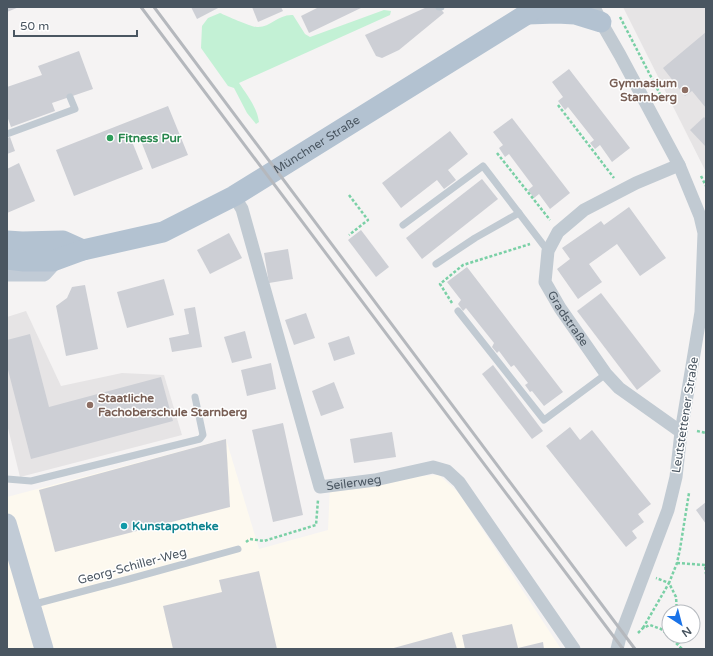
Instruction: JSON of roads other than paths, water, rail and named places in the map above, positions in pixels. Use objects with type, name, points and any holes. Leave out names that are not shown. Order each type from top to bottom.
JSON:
[{"type":"main road","points":[[531,11],[597,15]]},
{"type":"main road","name":"Münchner Straße","points":[[7,259],[24,261],[53,261],[83,250],[163,232],[234,196],[531,11]]},
{"type":"main road","points":[[7,241],[63,241],[83,250]]},
{"type":"main road","points":[[7,272],[43,272],[53,261]]},
{"type":"main road","points":[[7,523],[44,649]]},
{"type":"street","name":"Leutstettener Straße","points":[[597,15],[679,165],[700,216],[704,233],[705,250],[701,312],[681,432],[676,477],[668,510],[620,637],[617,649]]},
{"type":"street","name":"Gradstraße","points":[[679,165],[623,189],[584,210],[544,246],[545,282],[560,308],[606,374],[620,388],[681,432]]},
{"type":"street","name":"Seilerweg","points":[[234,196],[242,209],[320,487],[375,480],[433,467],[447,470],[459,482],[574,649]]},
{"type":"lane","points":[[7,134],[75,109],[70,97]]},
{"type":"lane","points":[[403,225],[483,166],[544,246]]},
{"type":"lane","points":[[436,264],[475,238],[519,213]]},
{"type":"lane","points":[[458,311],[544,420],[606,374]]},
{"type":"lane","points":[[7,479],[31,482],[200,439],[203,435],[195,397]]},
{"type":"lane","name":"Georg-Schiller-Weg","points":[[31,605],[238,548]]},
{"type":"railway","points":[[141,7],[623,649]]},
{"type":"railway","points":[[154,7],[635,649]]},
{"type":"place","name":"Gymnasium Starnberg","points":[[685,90]]},
{"type":"place","name":"Fitness Pur","points":[[110,138]]},
{"type":"place","name":"Staatliche Fachoberschule Starnberg","points":[[90,405]]},
{"type":"place","name":"Kunstapotheke","points":[[124,526]]}]
